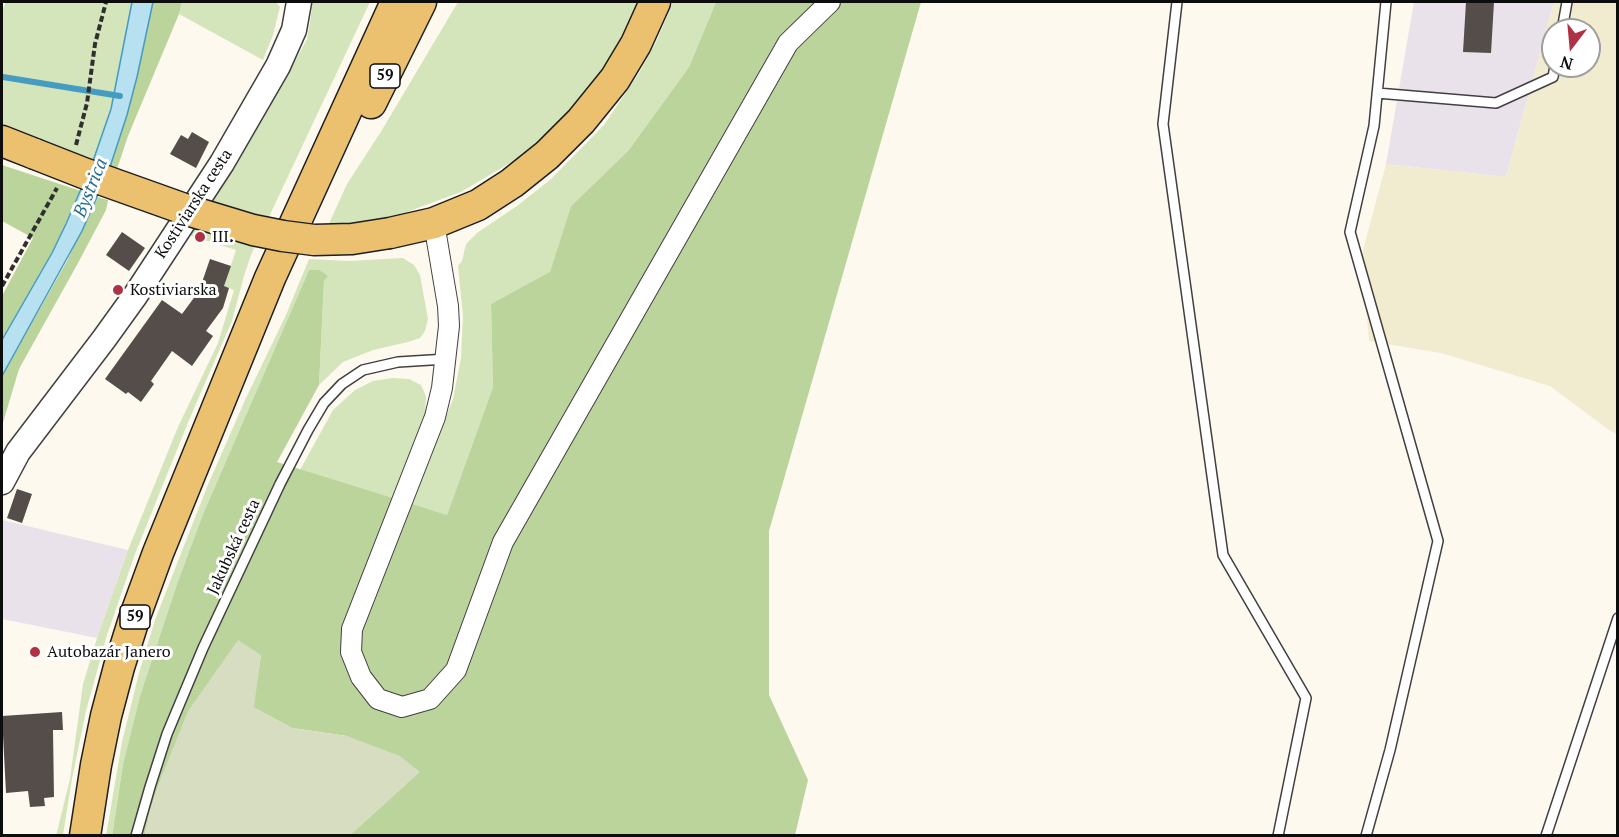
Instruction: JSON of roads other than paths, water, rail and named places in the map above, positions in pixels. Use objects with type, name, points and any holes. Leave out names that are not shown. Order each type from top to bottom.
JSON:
[{"type":"main road","points":[[2,141],[187,210],[253,230],[314,240],[352,239],[390,233],[434,223],[478,205],[512,183],[547,155],[581,121],[615,79],[636,44],[655,2]]},
{"type":"main road","name":"59","points":[[85,836],[106,716],[122,656],[158,553],[218,409],[296,266],[348,151],[401,3]]},
{"type":"street","name":"Kostiviarska cesta","points":[[2,482],[18,452],[135,296],[222,163],[278,66],[294,30],[298,2]]},
{"type":"street","points":[[434,223],[448,306],[449,326],[442,388],[435,417],[352,629],[351,652],[361,677],[378,699],[402,707],[430,699],[456,670],[503,542],[788,43],[830,2]]},
{"type":"lane","points":[[1178,2],[1162,124],[1223,555],[1306,698],[1278,836]]},
{"type":"lane","points":[[1366,836],[1390,750],[1438,542],[1350,232],[1374,126],[1386,2]]},
{"type":"lane","points":[[1564,18],[1567,2]]},
{"type":"lane","points":[[1377,93],[1496,103],[1551,78]]},
{"type":"lane","name":"Jakubská cesta","points":[[136,836],[150,787],[184,691],[280,484],[324,403],[342,384],[363,370],[398,362],[447,359]]},
{"type":"lane","points":[[1546,836],[1617,618]]},
{"type":"water","name":"Bystrica","points":[[132,2],[153,2],[137,77],[110,167],[82,231],[2,376],[2,340],[52,253],[93,161],[111,109]]},
{"type":"waterway","points":[[3,77],[120,96]]},
{"type":"place","name":"III.","points":[[200,237]]},
{"type":"place","name":"Kostiviarska","points":[[118,290]]},
{"type":"place","name":"Autobazár Janero","points":[[35,652]]}]
